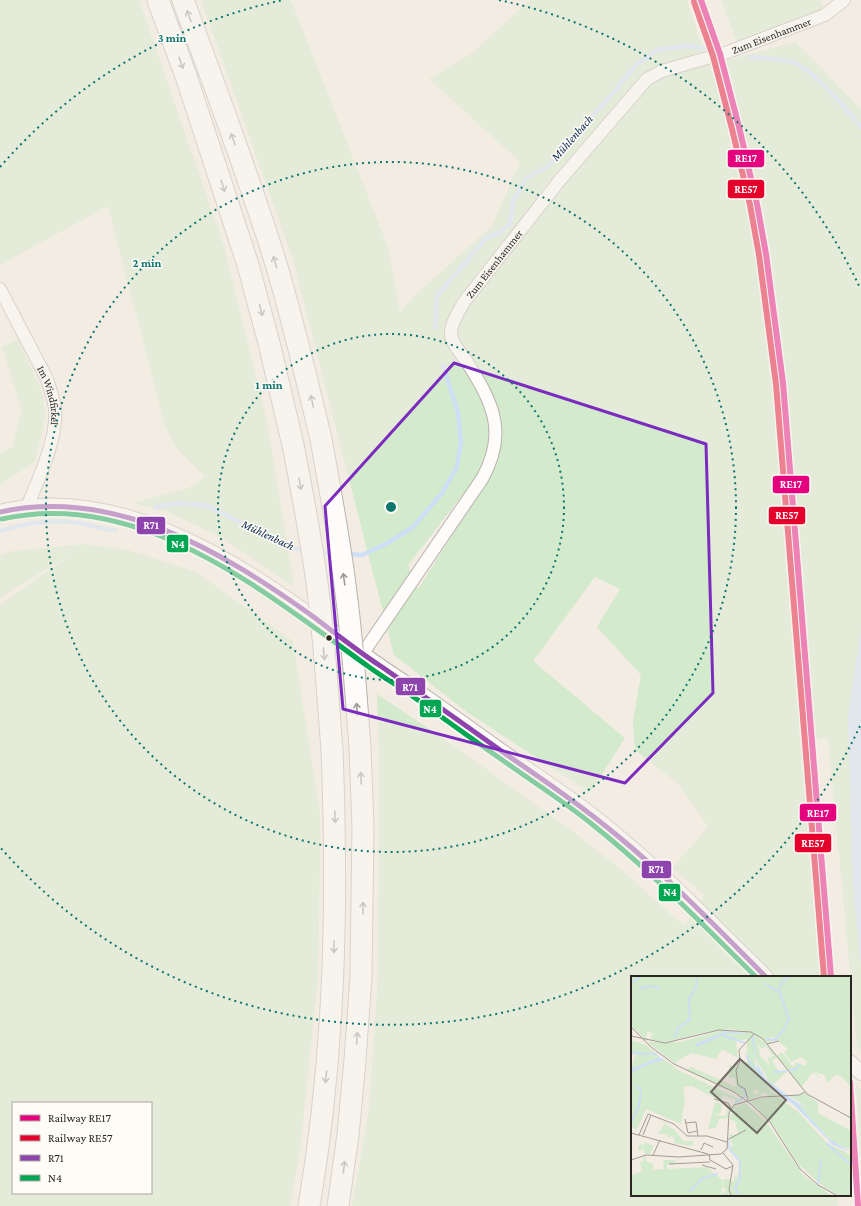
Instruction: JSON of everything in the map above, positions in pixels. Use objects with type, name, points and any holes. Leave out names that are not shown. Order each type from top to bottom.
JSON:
[{"type":"highway","points":[[158,0],[186,76],[248,265],[269,343],[293,445],[307,521],[318,597],[327,674],[332,750],[335,832],[334,976],[321,1125],[309,1206]]},
{"type":"highway","points":[[184,0],[273,255],[296,337],[321,439],[335,516],[346,593],[360,748],[363,835],[361,977],[352,1090],[338,1206]]},
{"type":"street","name":"Zum Eisenhammer","points":[[363,654],[482,479],[492,455],[496,430],[494,413],[487,396],[455,344],[451,333],[464,302],[560,180],[647,79],[662,71],[728,52],[825,15],[844,0]]},
{"type":"street","name":"Im Windfirkel","points":[[0,289],[47,379],[55,410],[53,439],[27,507]]},
{"type":"street","points":[[0,512],[27,507],[63,506],[98,510],[128,517],[178,535],[253,576],[565,795],[608,827],[691,901],[765,976]]},
{"type":"street","points":[[851,1063],[861,1073]]},
{"type":"highlighted area","points":[[454,363],[706,444],[713,693],[625,783],[343,709],[325,506]]},
{"type":"green space","points":[[0,0],[139,0],[224,246],[267,421],[294,587],[222,538],[168,512],[132,503],[188,488],[205,477],[176,448],[165,426],[108,206],[0,265]]},
{"type":"green space","points":[[201,0],[291,0],[388,247],[400,312],[416,294],[492,226],[520,162],[429,79],[472,53],[530,0],[687,0],[704,51],[644,73],[546,185],[467,291],[648,85],[668,76],[796,42],[861,109],[861,629],[848,716],[853,885],[861,966],[861,1052],[857,1048],[828,737],[801,742],[823,976],[631,976],[631,1196],[837,1196],[838,1206],[352,1206],[369,1109],[378,975],[379,763],[377,694],[447,741],[570,829],[623,871],[684,926],[704,895],[672,868],[708,827],[679,785],[635,750],[633,721],[641,675],[597,627],[620,589],[595,577],[533,661],[625,738],[590,793],[467,712],[394,655],[293,260]],"holes":[[[464,493],[471,506],[418,589],[408,565]]]},
{"type":"green space","points":[[721,0],[820,0],[824,10],[737,42]]},
{"type":"green space","points":[[18,339],[42,392],[46,415],[35,462],[0,485],[0,453],[12,447],[22,410],[2,347]]},
{"type":"green space","points":[[85,544],[128,550],[196,572],[293,641],[320,813],[320,864],[318,977],[300,1151],[290,1206],[0,1206],[0,605],[77,550],[0,598],[0,555],[12,551]]},
{"type":"green space","points":[[856,1084],[861,1089],[861,1154]]},
{"type":"water","points":[[861,629],[861,966],[853,885],[848,716]]},
{"type":"waterway","name":"Mühlenbach","points":[[435,328],[437,296],[487,237],[499,233],[510,224],[513,202],[526,178],[547,167],[636,65],[657,50],[685,46],[709,48]]},
{"type":"waterway","name":"Mühlenbach","points":[[750,57],[778,59],[792,62],[800,66],[819,81],[861,127]]},
{"type":"waterway","name":"Mühlenbach","points":[[345,554],[362,555],[386,544],[413,527],[442,493],[457,467],[461,442],[458,413],[443,365]]},
{"type":"waterway","name":"Mühlenbach","points":[[156,507],[179,503],[208,506],[288,547],[306,551]]},
{"type":"waterway","name":"Mühlenbach","points":[[0,531],[52,521],[74,522],[103,529],[115,530]]},
{"type":"waterway","name":"Mühlenbach","points":[[317,553],[336,554]]},
{"type":"rail line","name":"RE17","points":[[701,0],[720,54],[739,127],[757,204],[766,254],[783,383],[831,976]]},
{"type":"rail line","name":"RE57","points":[[694,2],[713,56],[732,129],[750,205],[759,255],[776,384],[824,976]]},
{"type":"rail line","name":"RE17","points":[[851,1098],[858,1206]]},
{"type":"transit line","name":"R71","points":[[0,512],[43,507],[84,509],[125,517],[165,530],[241,568],[277,591],[364,655],[550,784],[592,815],[657,870],[765,976]]},
{"type":"transit line","name":"N4","points":[[2,519],[22,515],[61,514],[81,515],[120,522],[158,535],[187,548],[241,578],[293,612],[583,817],[656,880],[755,976]]}]
